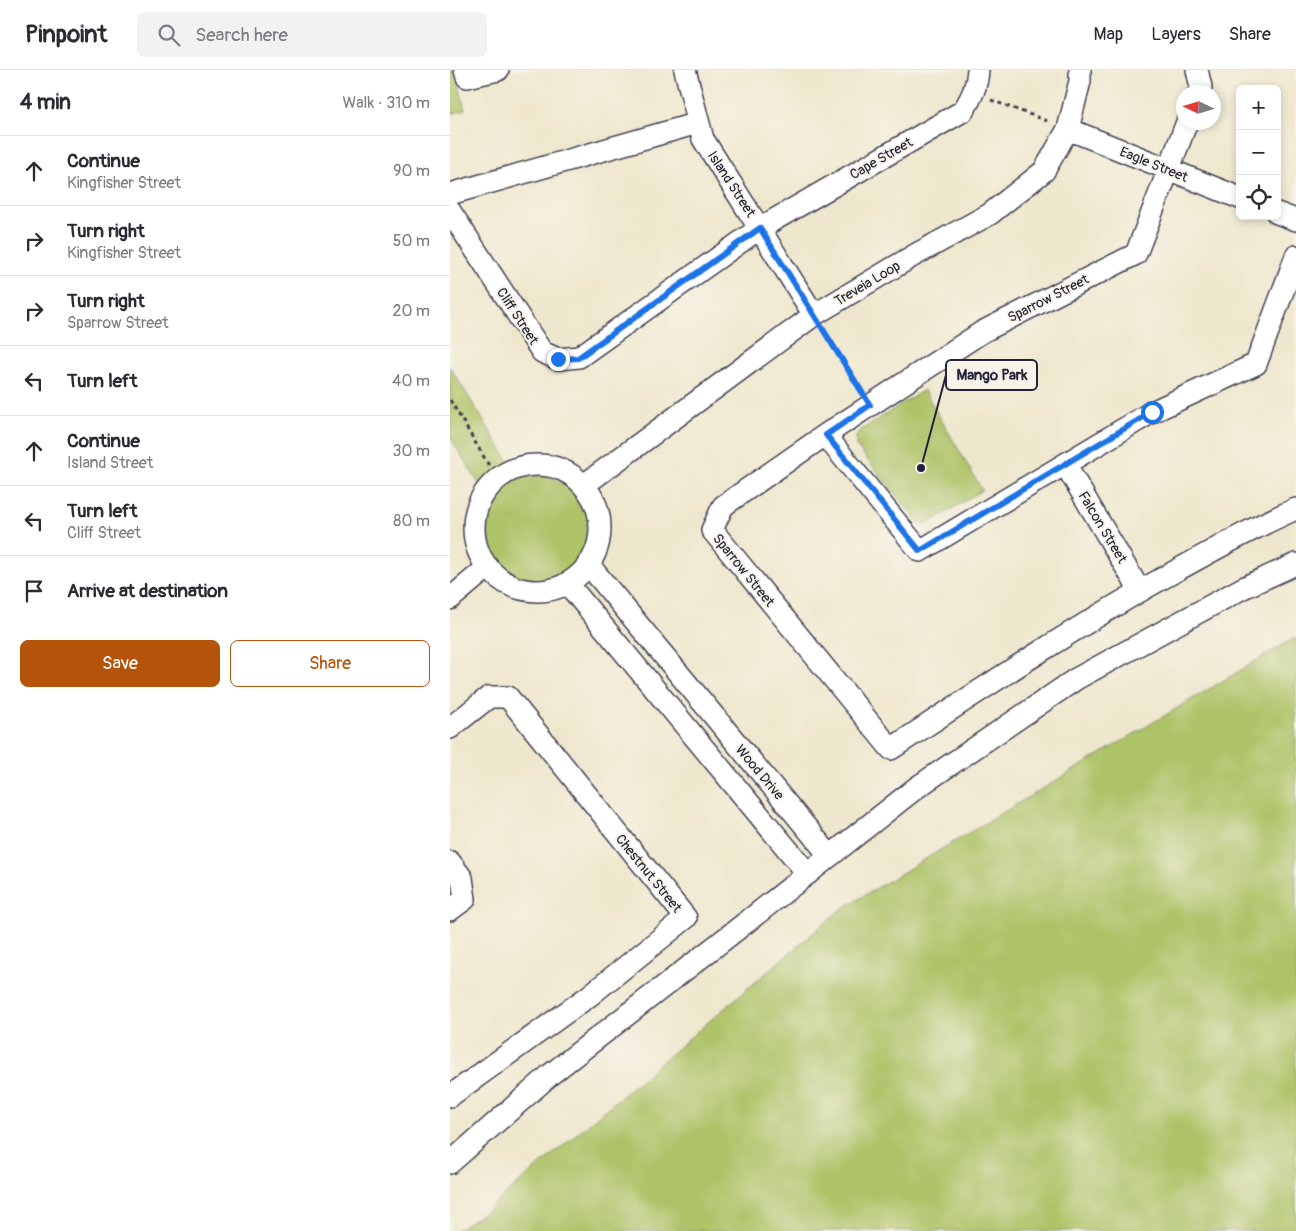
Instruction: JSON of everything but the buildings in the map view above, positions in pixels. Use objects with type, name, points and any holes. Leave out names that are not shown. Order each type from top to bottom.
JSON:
[{"type":"street","points":[[465,70],[467,78],[498,70]]},
{"type":"street","name":"Island Street","points":[[685,70],[703,139],[814,315]]},
{"type":"street","points":[[974,94],[978,80],[978,70]]},
{"type":"street","name":"Treveia Loop","points":[[584,485],[814,315],[913,256],[990,214],[1044,171],[1068,129],[1080,81],[1080,70]]},
{"type":"street","points":[[1197,70],[1201,85]]},
{"type":"street","name":"Cape Street","points":[[760,228],[963,110],[974,94]]},
{"type":"street","points":[[450,194],[698,123]]},
{"type":"street","name":"Eagle Street","points":[[1068,129],[1236,196]]},
{"type":"street","name":"Sparrow Street","points":[[1184,130],[1136,254],[982,332],[870,405],[723,506],[712,530],[891,750],[1009,670],[1140,590],[1260,524],[1296,509]]},
{"type":"street","name":"Cliff Street","points":[[450,211],[542,352],[558,359],[578,358],[760,228]]},
{"type":"street","points":[[1281,214],[1296,220]]},
{"type":"street","points":[[826,435],[920,551],[1152,412],[1256,364],[1296,256]]},
{"type":"street","name":"Falcon Street","points":[[1065,464],[1140,590]]},
{"type":"street","points":[[532,465],[551,466],[569,473],[584,485],[592,497],[597,510],[599,524],[597,545],[588,564],[579,575],[567,583],[554,588],[539,591],[525,590],[511,585],[498,577],[488,567],[478,550],[474,531],[476,511],[484,493],[497,479],[514,469],[532,465]]},
{"type":"street","name":"Wood Drive","points":[[588,564],[830,856]]},
{"type":"street","points":[[450,1163],[551,1074],[916,788],[1076,679],[1243,588],[1296,564]]},
{"type":"street","points":[[450,599],[488,567]]},
{"type":"street","name":"Wood Drive","points":[[567,583],[808,874]]},
{"type":"street","points":[[670,707],[690,688]]},
{"type":"street","name":"Chestnut Street","points":[[450,728],[489,697],[508,697],[686,918],[589,996],[450,1096]]},
{"type":"street","points":[[450,862],[462,878],[465,899],[450,910]]},
{"type":"path","points":[[974,94],[1068,129]]},
{"type":"path","points":[[814,315],[870,405]]},
{"type":"path","points":[[450,400],[497,479]]},
{"type":"green space","points":[[450,70],[456,70],[465,110],[450,114]]},
{"type":"green space","points":[[450,367],[513,468],[497,477],[484,492],[450,437]]},
{"type":"green space","points":[[924,390],[982,490],[928,524],[918,522],[856,446],[856,437],[861,430]]},
{"type":"green space","points":[[537,476],[557,480],[574,492],[586,509],[590,529],[586,549],[574,566],[557,578],[537,582],[517,578],[500,566],[488,549],[484,529],[488,509],[500,492],[517,480]]},
{"type":"green space","points":[[1296,637],[1296,1231],[455,1231],[485,1212],[840,910]]},
{"type":"place","name":"Mango Park","points":[[921,468]]},
{"type":"route","points":[[558,359],[578,358],[760,228],[870,405],[826,435],[920,551],[1152,412]]}]
